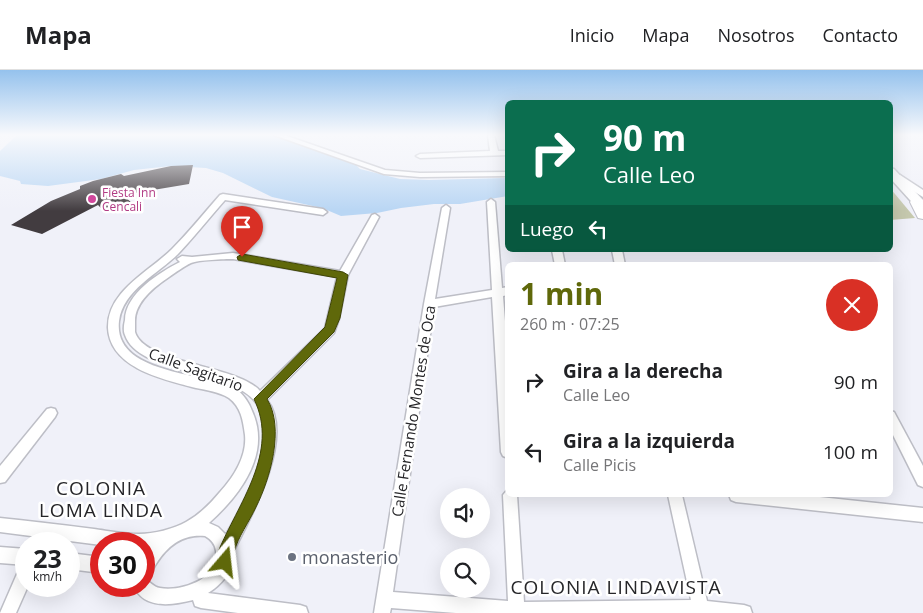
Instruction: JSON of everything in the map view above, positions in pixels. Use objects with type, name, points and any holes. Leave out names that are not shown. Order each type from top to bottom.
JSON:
[{"type":"main road","points":[[893,174],[922,204]]},
{"type":"street","points":[[350,160],[391,174],[505,174]]},
{"type":"street","name":"Calle Sagitario","points":[[189,529],[215,509],[233,488],[242,473],[252,442],[249,418],[241,402],[225,391],[191,383],[149,368],[132,359],[116,342],[113,324],[119,307],[130,290],[172,254],[223,197],[323,212]]},
{"type":"street","points":[[491,202],[503,292],[505,356]]},
{"type":"street","name":"Calle Fernando Montes de Oca","points":[[383,606],[429,304],[446,208]]},
{"type":"street","points":[[260,399],[330,330],[343,275],[375,217]]},
{"type":"street","points":[[172,254],[187,262],[210,257],[233,256],[343,275]]},
{"type":"street","name":"Calle Sagitario","points":[[187,262],[164,276],[145,291],[132,307],[129,318],[134,342],[144,351],[159,358],[239,382],[253,390],[264,405],[270,433],[252,502],[225,552],[225,562],[217,582],[201,600]]},
{"type":"street","points":[[429,304],[503,292]]},
{"type":"street","points":[[149,368],[159,358]]},
{"type":"street","points":[[0,477],[51,413]]},
{"type":"street","points":[[893,422],[923,480]]},
{"type":"street","points":[[242,473],[260,475]]},
{"type":"street","points":[[510,497],[517,612]]},
{"type":"street","points":[[675,497],[702,611]]},
{"type":"street","points":[[755,497],[923,515]]},
{"type":"street","points":[[0,525],[140,542],[174,535],[189,529],[200,528],[209,530],[217,535],[225,552]]},
{"type":"street","points":[[155,551],[174,535]]},
{"type":"street","points":[[0,555],[15,556]]},
{"type":"street","points":[[8,613],[15,597]]},
{"type":"street","points":[[145,597],[154,608],[174,612],[192,606],[201,600],[300,613]]},
{"type":"street","points":[[383,606],[517,612],[702,611],[744,613]]},
{"type":"green space","points":[[893,192],[915,218],[893,220]]},
{"type":"water","points":[[0,160],[351,160],[360,169],[400,179],[505,178],[505,196],[460,204],[434,204],[377,213],[341,216],[322,208],[272,197],[223,173],[206,168],[171,166],[134,170],[101,179],[48,186],[21,184],[20,181],[0,176]]},
{"type":"building","name":"Fiesta Inn Cencali","points":[[193,165],[189,184],[123,195],[134,205],[104,211],[98,205],[42,234],[11,225],[51,201],[80,189],[80,186],[93,181],[121,174],[124,176],[171,166]]},
{"type":"place","name":"Fiesta Inn Cencali","points":[[92,199]]},
{"type":"place","name":"monasterio","points":[[292,557]]},
{"type":"district","name":"COLONIA LOMA LINDA","points":[[101,499]]},
{"type":"district","name":"COLONIA LINDAVISTA","points":[[616,587]]},
{"type":"route","points":[[225,562],[225,552],[252,502],[266,456],[270,433],[269,422],[264,405],[260,399],[330,330],[333,324],[343,275],[242,257]]}]
